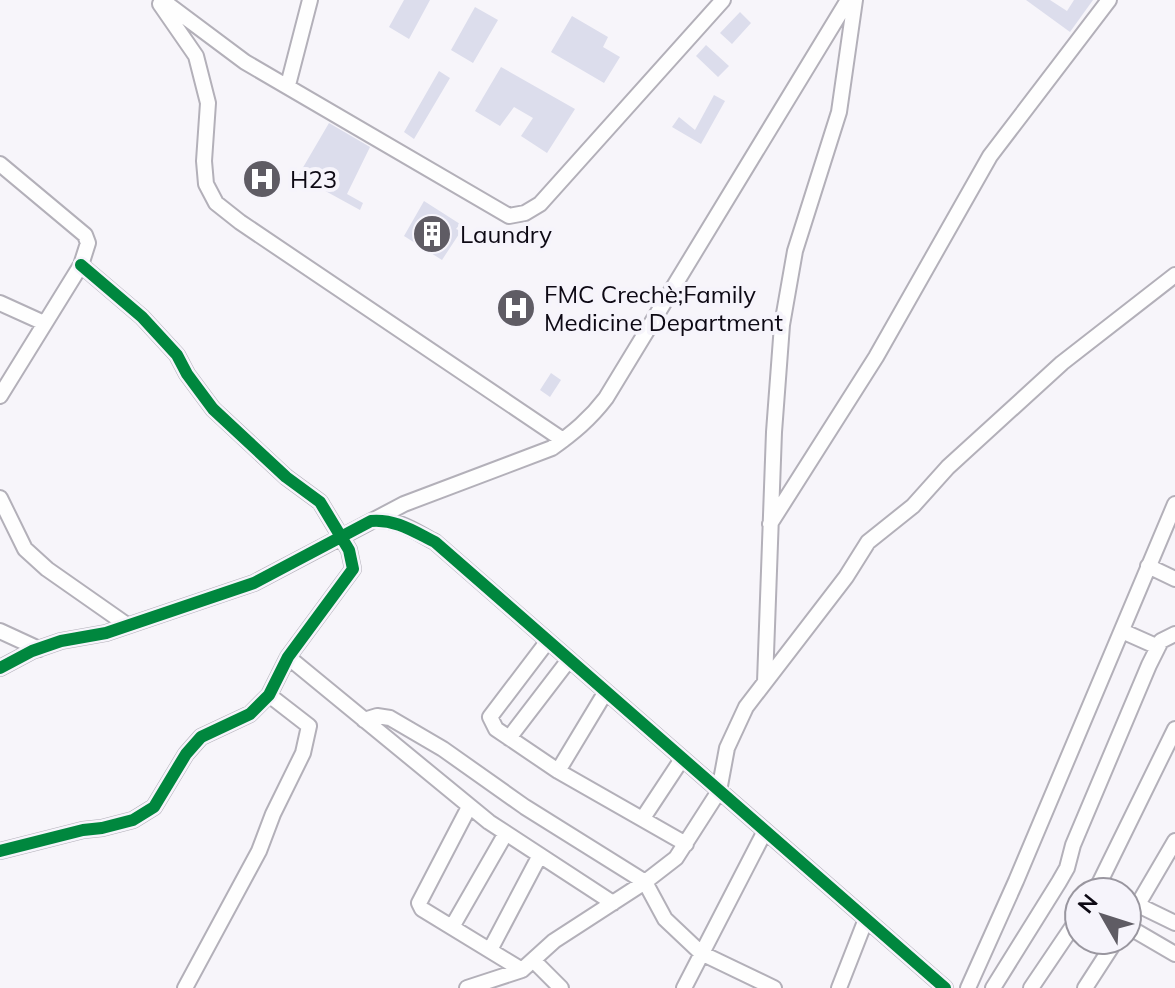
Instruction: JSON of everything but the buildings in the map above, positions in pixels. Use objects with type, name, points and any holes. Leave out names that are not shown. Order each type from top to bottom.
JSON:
[{"type":"street","points":[[160,0],[245,62],[509,216],[540,204],[723,0]]},
{"type":"street","points":[[160,0],[196,56],[208,103],[204,161],[206,184],[216,203],[563,440]]},
{"type":"street","points":[[288,85],[310,0]]},
{"type":"street","points":[[0,668],[61,641],[106,633],[254,583],[404,504],[552,448],[591,418],[848,0]]},
{"type":"street","points":[[765,682],[774,432],[782,325],[795,251],[839,112],[855,0]]},
{"type":"street","points":[[770,525],[876,357],[990,156],[1109,0]]},
{"type":"street","points":[[0,164],[85,235],[88,250],[0,396]]},
{"type":"street","points":[[0,851],[133,820],[154,807],[186,754],[201,737],[250,714],[269,695],[288,657],[353,569],[349,550],[320,502],[286,477],[222,418],[169,346],[142,317],[81,265]]},
{"type":"street","points":[[467,988],[486,985],[522,970],[554,941],[664,869],[686,844],[719,791],[727,748],[736,724],[846,577],[868,542],[913,506],[948,467],[1062,363],[1175,275]]},
{"type":"street","points":[[0,303],[44,323]]},
{"type":"street","points":[[0,319],[21,313]]},
{"type":"street","points":[[0,498],[25,549],[47,569],[127,625]]},
{"type":"street","points":[[968,988],[1148,566],[1171,526],[1175,504]]},
{"type":"street","points":[[371,521],[386,520],[402,524],[435,542],[945,988]]},
{"type":"street","points":[[1148,566],[1175,579]]},
{"type":"street","points":[[0,631],[39,649]]},
{"type":"street","points":[[1122,631],[1158,647]]},
{"type":"street","points":[[993,988],[1067,868],[1093,795],[1158,647],[1161,641],[1175,634]]},
{"type":"street","points":[[547,642],[490,717],[496,729],[558,771],[686,844]]},
{"type":"street","points":[[288,657],[469,807],[539,857],[613,903]]},
{"type":"street","points":[[509,738],[568,661]]},
{"type":"street","points":[[558,771],[605,693]]},
{"type":"street","points":[[185,988],[259,851],[303,753],[309,726],[269,695]]},
{"type":"street","points":[[364,720],[377,716],[407,726],[525,807],[645,882],[665,919],[701,953],[774,988]]},
{"type":"street","points":[[1103,876],[1175,729]]},
{"type":"street","points":[[643,818],[682,759]]},
{"type":"street","points":[[469,807],[419,903],[422,909],[522,970]]},
{"type":"street","points":[[684,988],[765,831]]},
{"type":"street","points":[[452,927],[506,833]]},
{"type":"street","points":[[1143,896],[1175,841]]},
{"type":"street","points":[[490,950],[539,857]]},
{"type":"street","points":[[1143,908],[1174,924]]},
{"type":"street","points":[[839,988],[866,919]]},
{"type":"street","points":[[1143,934],[1175,954]]},
{"type":"street","points":[[1031,988],[1063,941]]},
{"type":"street","points":[[1085,988],[1106,956]]},
{"type":"street","points":[[534,961],[561,988]]},
{"type":"cycle path","points":[[0,851],[133,820],[154,807],[186,754],[201,737],[250,714],[269,695],[288,657],[353,569],[349,550],[320,502],[286,477],[213,409],[177,355],[142,317],[81,265]]},
{"type":"cycle path","points":[[0,668],[32,651],[61,641],[106,633],[254,583],[371,521],[396,524],[435,542],[945,988]]},
{"type":"place","name":"H23","points":[[262,179]]},
{"type":"place","name":"Laundry","points":[[432,234]]},
{"type":"place","name":"FMC Crechè;Family Medicine Department","points":[[516,308]]}]
